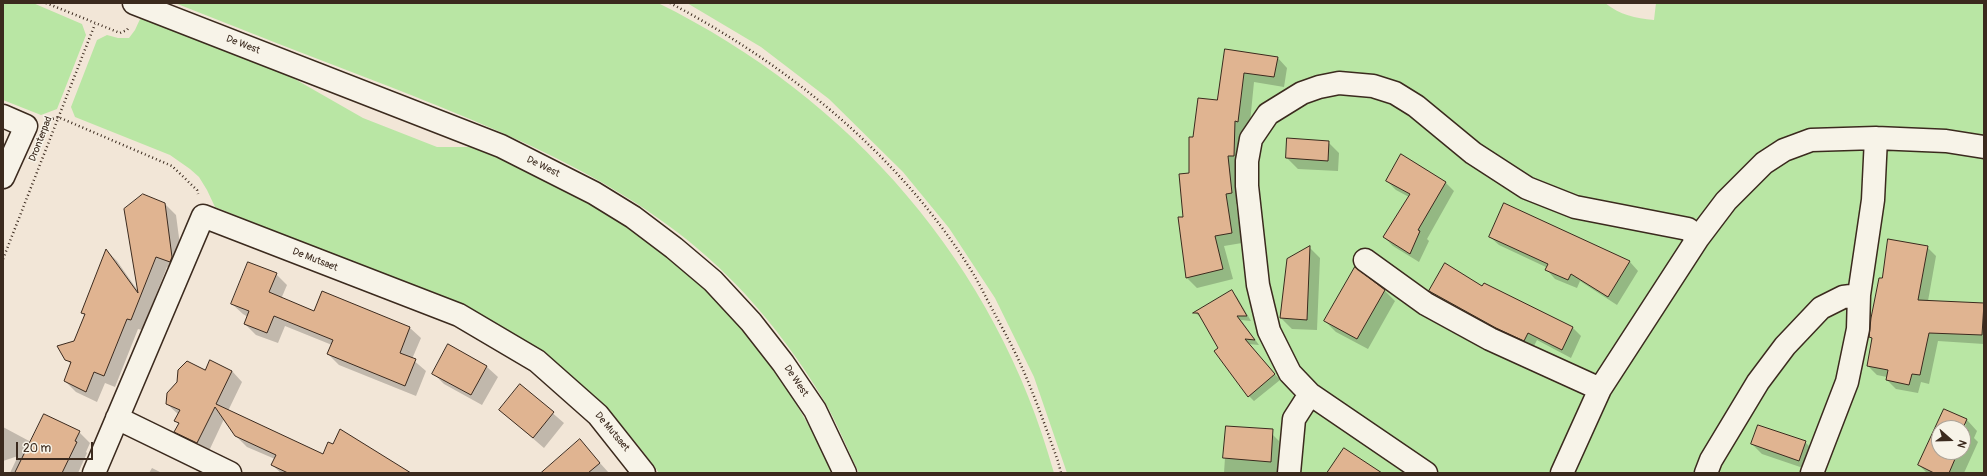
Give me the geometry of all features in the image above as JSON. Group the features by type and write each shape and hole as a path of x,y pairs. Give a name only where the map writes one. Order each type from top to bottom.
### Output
{"street":[{"name":"De West","path":"134,3 501,146 594,193 632,217 674,248 713,281 750,322 783,363 815,410 846,473"},
{"path":"1426,473 1310,394 1290,373 1269,331 1258,285 1247,186 1247,161 1251,139 1258,126 1268,114 1302,93 1339,83 1373,86 1395,93 1416,106 1473,153 1527,188 1575,207 1688,229 1698,238"},
{"path":"3,116 26,126 3,176"},
{"path":"1812,473 1847,382 1858,329 1859,295 1873,200 1876,138"},
{"path":"1562,473 1600,389 1698,238 1726,201 1758,168 1784,150 1811,140 1876,138 1946,141 1984,147"},
{"path":"94,473 203,216"},
{"name":"De Mutsaet","path":"203,216 459,315 485,329 537,361 598,415 644,473"},
{"path":"1366,260 1426,304 1490,338 1600,389"},
{"path":"1706,473 1711,460 1758,382 1785,346 1822,308 1843,297 1859,295"},
{"path":"1289,473 1294,420 1310,394"},
{"path":"117,418 230,473"}],"path":[{"name":"Dronterpad","path":"3,259 95,24 46,3"},
{"path":"670,3 713,25 805,88 865,140 899,176 931,214 970,267 1020,362 1058,461 1061,473"},
{"path":"26,126 58,117 172,166 197,190 203,216"}],"green space":[{"path":"3,3 33,3 82,24 86,35 57,109 41,115 3,100"},
{"path":"175,3 658,3 728,42 793,87 853,139 907,196 955,258 995,325 1029,397 1054,473 859,473 823,399 797,358 777,332 746,295 709,258 668,225 625,196 580,170 485,125"},
{"path":"687,3 1605,3 1628,15 1654,20 1656,3 1984,3 1984,473 1067,473 1034,377 995,298 949,228 903,172 829,99 761,47"},
{"path":"141,17 286,74 363,118 437,147 470,147 501,159 565,189 631,230 669,256 701,285 733,318 760,351 791,395 820,445 831,473 659,473 617,420 595,397 546,356 520,338 461,306 215,207 199,177 170,155 75,117 71,107 97,40 107,35 118,38 129,38 135,30"}],"building":[{"path":"1225,49 1278,57 1274,77 1244,73 1238,122 1235,121 1234,156 1228,156 1232,193 1226,194 1232,233 1215,236 1223,269 1186,278 1178,217 1183,217 1179,174 1189,173 1189,137 1193,137 1198,98 1217,100"},
{"path":"1287,138 1329,141 1328,161 1286,158"},
{"path":"1401,154 1446,182 1418,230 1420,231 1410,254 1383,237 1410,194 1386,181"},
{"path":"143,194 165,203 172,257 170,262 156,257 131,320 127,319 104,376 94,372 86,392 64,381 71,362 65,360 57,346 74,341 85,314 81,313 106,249 138,293 124,209"},
{"path":"1504,203 1630,261 1608,297 1571,274 1568,280 1545,270 1548,264 1489,237"},
{"path":"1888,239 1928,246 1918,300 1984,303 1982,335 1929,333 1920,375 1912,374 1909,385 1886,380 1888,370 1867,366 1872,338 1869,337 1871,318 1879,278 1882,278"},
{"path":"1310,246 1307,320 1280,318 1287,259"},
{"path":"248,262 277,273 269,292 314,311 322,291 410,327 400,353 416,359 405,386 327,354 333,340 274,316 267,333 244,324 249,311 231,304"},
{"path":"1445,263 1482,286 1484,283 1573,327 1562,350 1528,333 1524,341 1496,328 1429,291"},
{"path":"1355,267 1385,290 1357,339 1324,321"},
{"path":"1232,290 1247,316 1237,316 1255,340 1245,339 1275,374 1248,397 1214,351 1218,348 1198,313 1193,313"},
{"path":"448,344 487,366 471,395 432,374"},
{"path":"210,360 232,371 216,404 323,454 328,442 333,444 340,429 411,473 288,473 271,465 276,455 235,436 215,407 197,443 174,432 179,423 174,421 180,410 166,404 167,393 177,382 178,370 187,361 205,370"},
{"path":"520,384 554,412 533,438 499,410"},
{"path":"1944,409 1967,419 1967,420 1939,420"},
{"path":"44,414 80,431 75,441 77,442 62,473 15,473"},
{"path":"1758,425 1806,441 1799,461 1751,444"},
{"path":"1226,426 1273,429 1271,462 1223,458"},
{"path":"1931,437 1931,460 1955,460 1949,473 1934,473 1918,465"},
{"path":"580,439 600,463 588,473 541,473"},
{"path":"1344,448 1382,473 1327,473"}]}
